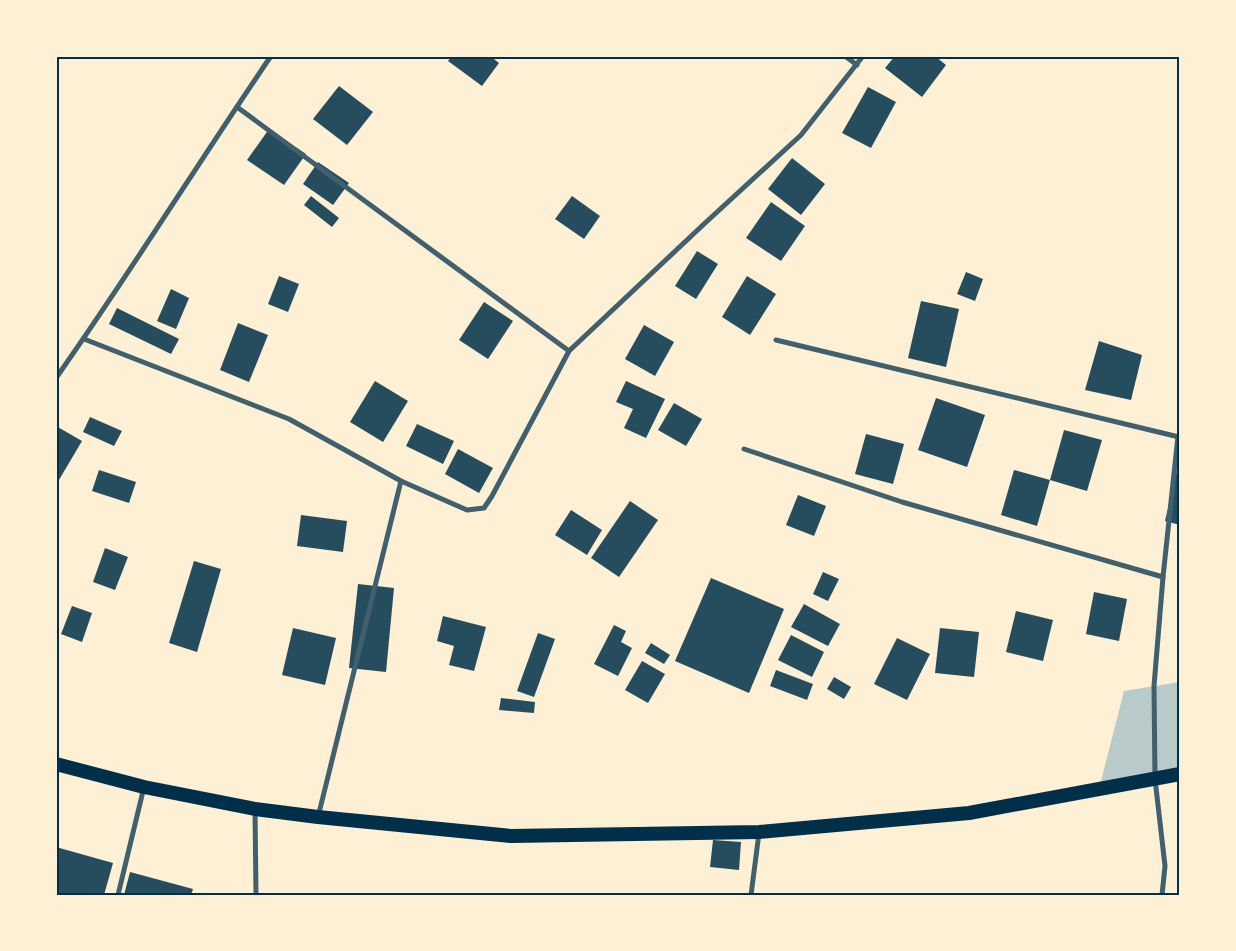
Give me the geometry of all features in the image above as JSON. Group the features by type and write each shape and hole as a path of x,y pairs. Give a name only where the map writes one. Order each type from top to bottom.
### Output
{"highway":[{"path":"56,764 144,787 255,809 511,836 759,832 969,814 1180,774"}],"street":[{"path":"56,378 84,339 271,56"},
{"path":"845,56 856,65"},
{"path":"84,339 289,419 401,481 467,510 484,508 569,351 801,135 863,56"},
{"path":"237,107 569,351"},
{"path":"776,340 1179,437 1163,577 1154,686 1155,778 1165,866 1162,895"},
{"path":"744,449 902,502 1163,577"},
{"path":"318,817 401,481"},
{"path":"118,895 144,787"},
{"path":"255,809 256,895"},
{"path":"751,895 759,832"}],"shaded area":[{"path":"1180,682 1180,774 1099,789 1124,691"}],"building":[{"path":"452,56 490,56 499,63 482,86 448,61"},
{"path":"895,56 935,56 946,65 922,97 885,68"},
{"path":"339,86 373,112 347,145 313,119"},
{"path":"868,87 896,102 871,148 842,133"},
{"path":"269,129 306,154 284,185 247,160"},
{"path":"792,158 825,184 801,215 768,189"},
{"path":"318,162 349,183 333,205 303,184"},
{"path":"311,196 339,218 332,227 304,205"},
{"path":"572,196 600,216 584,239 555,219"},
{"path":"771,202 805,226 781,261 746,238"},
{"path":"697,251 718,264 696,299 675,286"},
{"path":"966,272 983,279 975,301 957,294"},
{"path":"279,276 299,284 288,312 268,304"},
{"path":"747,276 776,294 750,335 722,317"},
{"path":"171,289 189,298 176,329 157,321"},
{"path":"921,301 959,309 946,367 908,358"},
{"path":"484,302 513,321 488,359 459,340"},
{"path":"117,308 179,339 171,354 109,324"},
{"path":"238,323 268,335 249,382 220,370"},
{"path":"644,325 674,342 655,376 625,359"},
{"path":"1099,341 1142,355 1131,400 1085,390"},
{"path":"375,381 408,401 383,442 350,422"},
{"path":"626,381 665,399 646,438 624,428 633,409 616,402"},
{"path":"936,398 985,415 967,467 918,450"},
{"path":"674,403 702,419 686,446 658,430"},
{"path":"90,417 122,431 114,446 83,432"},
{"path":"417,424 454,441 443,464 406,446"},
{"path":"56,426 82,441 56,485"},
{"path":"1064,430 1102,440 1087,491 1050,480"},
{"path":"866,434 904,444 893,484 855,474"},
{"path":"458,449 493,468 479,493 445,474"},
{"path":"1178,466 1180,467 1180,525 1165,521"},
{"path":"99,470 136,482 129,503 92,491"},
{"path":"1014,470 1050,480 1037,526 1001,515"},
{"path":"798,495 826,506 814,536 786,525"},
{"path":"630,501 658,520 619,577 591,558"},
{"path":"571,510 602,530 587,555 555,535"},
{"path":"301,515 347,521 343,552 297,546"},
{"path":"105,548 128,557 115,590 93,582"},
{"path":"194,561 221,569 197,652 169,643"},
{"path":"823,572 839,579 828,601 813,594"},
{"path":"711,578 784,609 749,693 675,661"},
{"path":"358,584 394,588 386,672 349,668"},
{"path":"1094,592 1127,599 1119,641 1086,634"},
{"path":"804,604 840,624 828,646 791,627"},
{"path":"72,606 92,613 82,642 61,634"},
{"path":"1016,611 1053,620 1043,661 1006,652"},
{"path":"443,616 486,627 474,671 449,665 454,646 437,641"},
{"path":"614,625 626,631 621,642 632,648 618,676 594,664"},
{"path":"293,628 336,638 325,685 282,675"},
{"path":"940,628 979,632 974,677 935,673"},
{"path":"538,633 555,639 534,697 517,691"},
{"path":"791,635 824,652 812,677 778,660"},
{"path":"897,638 930,654 907,700 874,684"},
{"path":"651,643 670,655 664,664 645,653"},
{"path":"642,661 665,674 648,703 625,690"},
{"path":"776,670 813,684 807,700 770,686"},
{"path":"834,677 851,687 844,699 827,689"},
{"path":"501,698 535,702 534,713 499,710"},
{"path":"713,840 741,842 739,870 710,867"},
{"path":"56,847 113,863 104,895 56,894"},
{"path":"130,872 193,889 191,895 124,895"}]}
